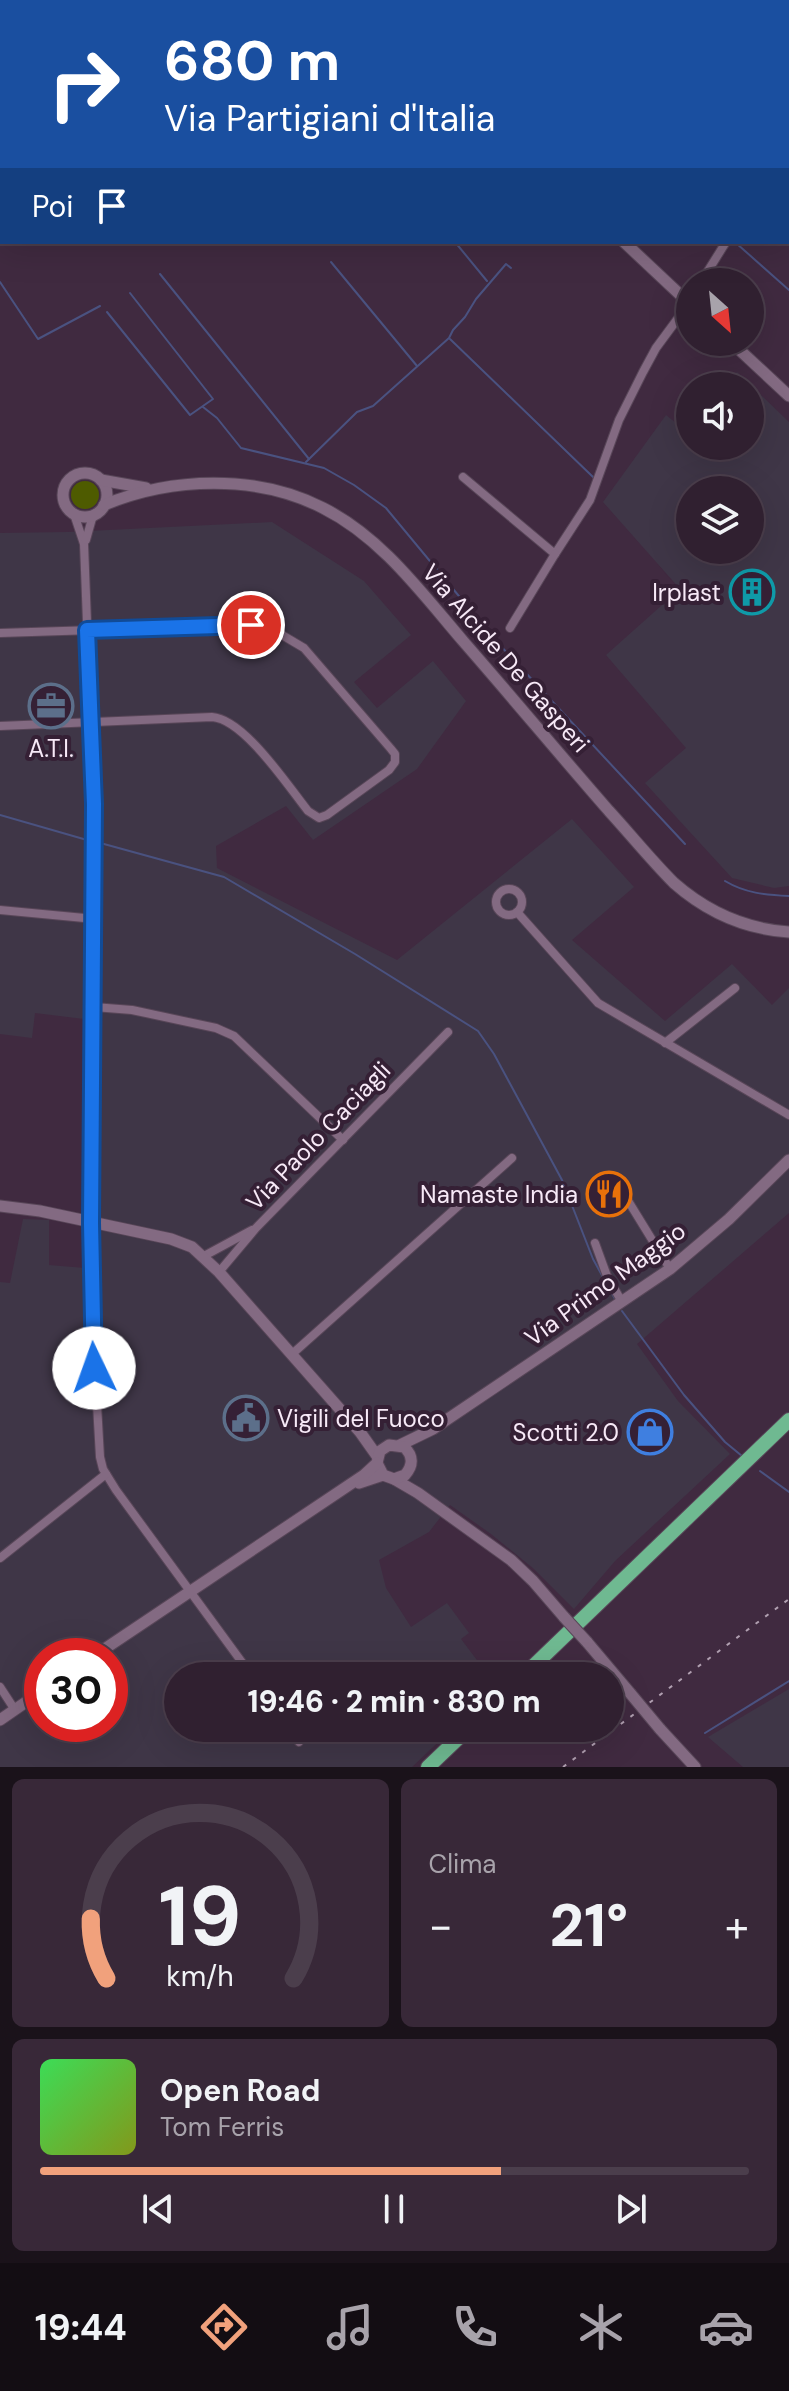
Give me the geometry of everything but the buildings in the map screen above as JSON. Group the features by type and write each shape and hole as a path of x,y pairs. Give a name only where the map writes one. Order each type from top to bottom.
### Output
{"highway":[{"path":"538,1662 789,1420"},
{"path":"550,1662 789,1432"},
{"path":"428,1767 454,1742"},
{"path":"440,1767 466,1742"}],"street":[{"path":"626,244 676,290"},
{"path":"710,268 725,244"},
{"path":"510,628 590,500 619,420 656,348 676,322"},
{"path":"746,356 789,396"},
{"path":"84,544 93,515 104,505 107,494 101,480 88,473 81,473 69,480 63,498 74,514 84,544 92,722 95,919 91,1223 95,1394 100,1457 106,1474 242,1662"},
{"path":"463,477 555,554"},
{"name":"Via Alcide De Gasperi","path":"101,480 155,489 221,484 269,489 307,501 354,526 409,579 674,883 726,918 764,929 789,932"},
{"name":"Via Alcide De Gasperi","path":"104,505 155,489"},
{"path":"74,514 83,517 93,515"},
{"path":"0,633 251,625 277,632 297,642 396,758 393,767 319,818 311,814 244,734 223,718 0,726"},
{"path":"0,910 95,919"},
{"path":"517,912 593,999 789,1115"},
{"path":"665,1043 735,988"},
{"path":"94,1007 132,1010 216,1028 234,1036 343,1140"},
{"name":"Via Paolo Caciagli","path":"219,1272 256,1228 448,1032"},
{"path":"291,1355 512,1158"},
{"name":"Via Primo Maggio","path":"121,1638 364,1475 384,1447 433,1429 670,1269 729,1219 789,1160"},
{"path":"619,1186 670,1269"},
{"path":"0,1206 40,1211 181,1242 204,1256 360,1432 388,1477 418,1493 511,1560 539,1587 695,1767"},
{"path":"204,1256 256,1228"},
{"path":"595,1243 603,1268 622,1302"},
{"name":"Via Primo Maggio","path":"347,1487 405,1475 411,1460 433,1429"},
{"path":"360,1432 395,1445 411,1460 418,1493"},
{"path":"0,1558 106,1474"},
{"path":"0,1687 15,1710"},
{"path":"0,1720 24,1704"}],"shaded area":[{"path":"764,398 789,422 789,886 774,888 732,878 645,783 686,748 606,655 680,589 603,502 666,415 676,423 676,460 764,460"},
{"path":"272,522 364,581 411,635 354,682 377,708 433,661 466,701 417,769 313,840 286,806 216,846 217,868 397,960 572,819 634,887 572,940 665,1021 732,964 772,1005 789,988 789,1213 637,1344 678,1401 730,1454 615,1561 574,1609 534,1569 450,1505 429,1532 379,1560 386,1588 411,1627 447,1603 469,1633 461,1639 478,1662 164,1662 164,1742 438,1742 412,1767 0,1767 0,1282 10,1283 23,1219 49,1220 49,1265 85,1268 84,1019 35,1013 32,1038 0,1034 0,533"},
{"path":"789,1689 789,1767 743,1767 708,1737"}],"green space":[{"path":"85,481 95,485 99,495 95,505 85,509 75,505 71,495 75,485"}],"waterway":[{"path":"457,244 487,281"},
{"path":"737,244 789,290"},
{"path":"331,262 417,366"},
{"path":"306,462 357,412 373,406 449,338 476,299 506,264 511,268"},
{"path":"160,274 309,459"},
{"path":"0,282 38,339 100,306"},
{"path":"107,312 190,415 213,399 130,293"},
{"path":"450,339 593,477"},
{"path":"203,407 217,418 241,448 324,468 386,508 497,642 685,844"},
{"path":"0,815 87,840"},
{"path":"104,844 224,877 478,1031 494,1054 562,1180 593,1259 615,1299"},
{"path":"725,881 756,893 789,896"},
{"path":"622,1311 684,1395 725,1442 742,1456"},
{"path":"760,1471 789,1492"},
{"path":"705,1733 789,1681"}],"railway":[{"path":"563,1767 789,1599"}],"place":[{"name":"Irplast","path":"752,592"},
{"name":"A.T.I.","path":"51,706"},
{"name":"Namaste India","path":"609,1194"},
{"name":"Vigili del Fuoco","path":"246,1418"},
{"name":"Scotti 2.0","path":"650,1432"}],"route":[{"path":"94,1368 91,1223 94,804 87,630 251,625"}]}
